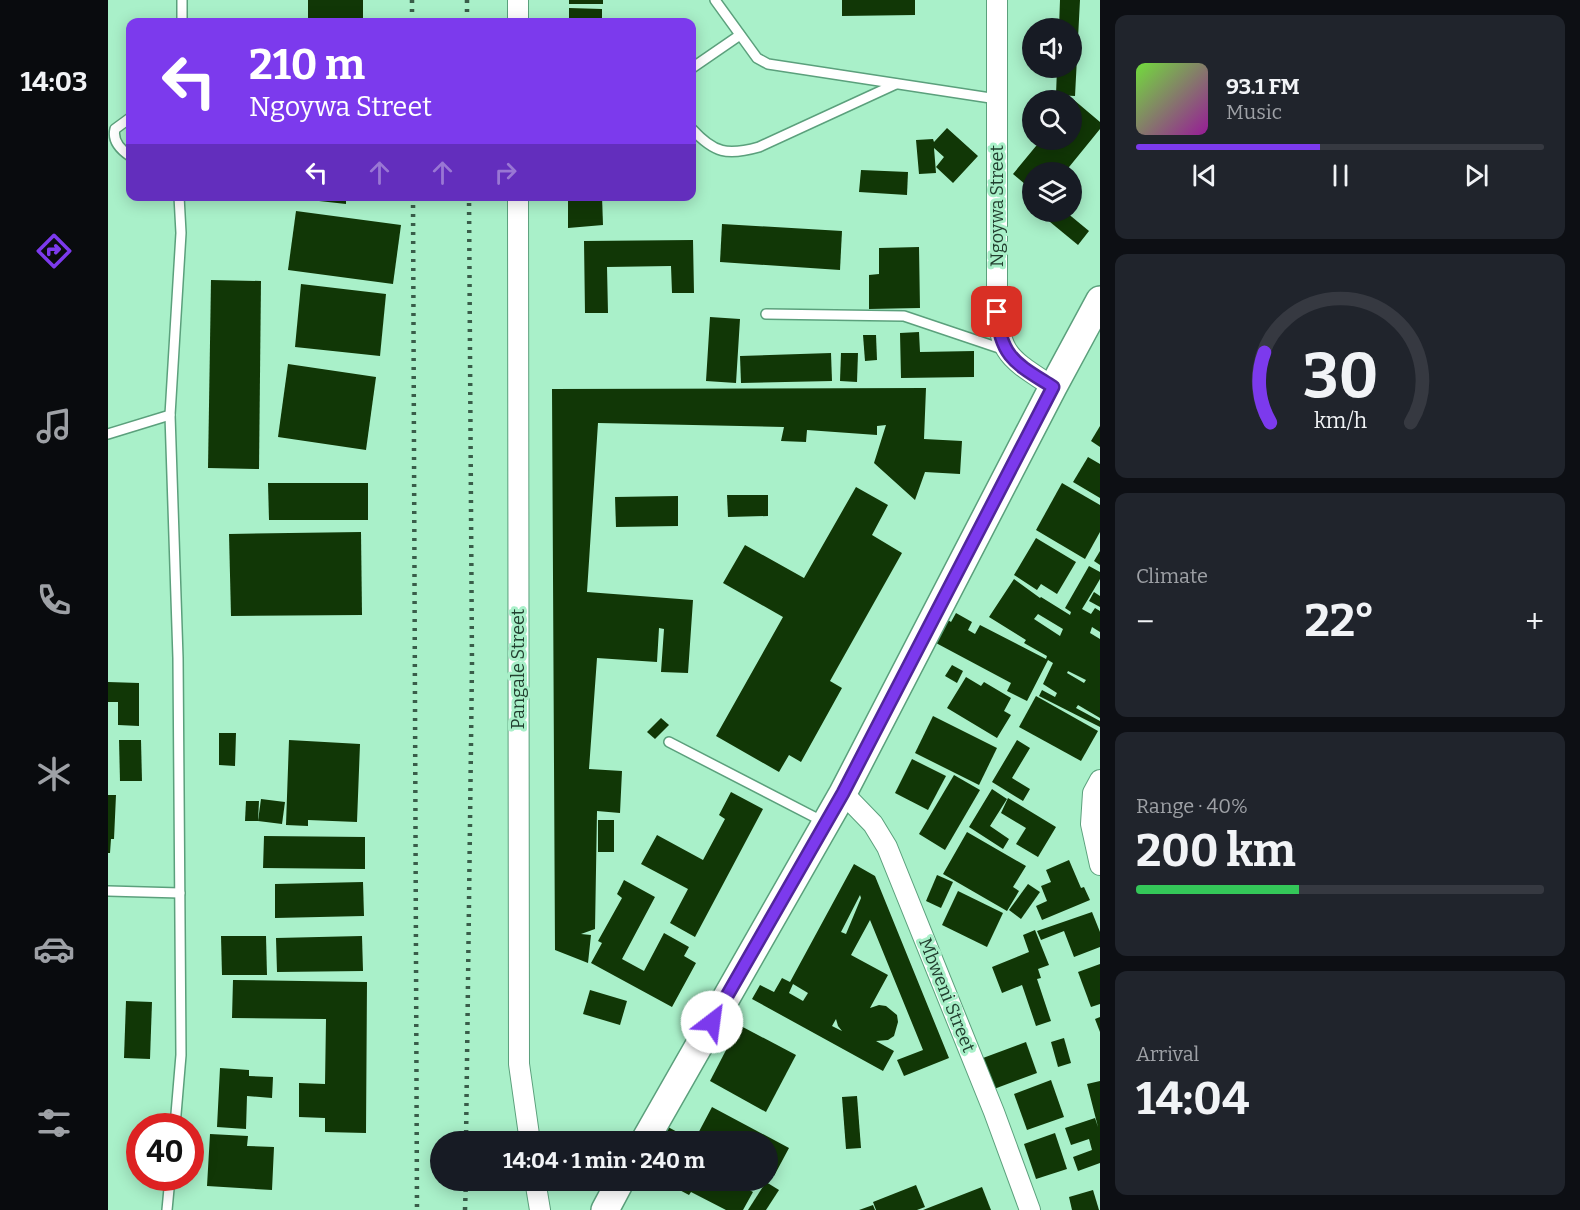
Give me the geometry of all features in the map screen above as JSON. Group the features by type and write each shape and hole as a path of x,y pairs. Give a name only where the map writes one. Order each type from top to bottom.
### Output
{"street":[{"path":"518,0 518,18"},
{"name":"Ngoywa Street","path":"998,0 997,294 998,330 1005,350"},
{"name":"Pangale Street","path":"518,201 519,1064 528,1131"},
{"path":"650,1131 843,793 1100,300"},
{"path":"1005,350 1022,367 1053,387"},
{"path":"1100,780 1093,793 1100,865"},
{"name":"Mbweni Street","path":"843,793 873,824 887,847 994,1112 1030,1210"},
{"path":"537,1191 540,1210"},
{"path":"605,1210 615,1191"}],"lane":[{"path":"182,0 182,18"},
{"path":"715,0 757,58 768,64 997,99"},
{"path":"696,65 740,35"},
{"path":"696,133 707,145 727,151 743,151 759,147 896,84"},
{"path":"126,121 115,129 111,137 126,152"},
{"path":"176,1113 182,1054 178,658 170,415 181,233 179,201"},
{"path":"766,314 904,316 1005,350"},
{"path":"108,434 170,415"},
{"path":"669,742 826,823"},
{"path":"108,891 180,893"},
{"path":"166,1210 168,1191"}],"building":[{"path":"308,0 363,0 363,18 308,18"},
{"path":"569,0 603,0 603,4 569,4"},
{"path":"842,0 915,0 915,15 842,16"},
{"path":"1060,0 1080,0 1079,18 1059,18"},
{"path":"569,8 602,9 602,18 569,18"},
{"path":"1057,78 1076,78 1075,90 1056,90"},
{"path":"1082,107 1100,122 1100,129 1073,162 1023,162 1033,150 1082,150"},
{"path":"947,128 978,156 953,183 936,167 944,157 934,148 936,173 919,174 916,140 933,139 934,142"},
{"path":"1022,163 1022,182 1013,174"},
{"path":"861,170 908,172 907,195 859,192"},
{"path":"319,201 346,201 346,204"},
{"path":"568,201 602,201 603,225 568,228"},
{"path":"296,211 401,225 393,284 288,270"},
{"path":"1050,222 1078,222 1089,231 1078,245"},
{"path":"722,224 842,231 840,270 720,262"},
{"path":"693,240 694,293 672,293 671,266 607,267 608,313 585,313 584,241"},
{"path":"919,247 920,308 869,309 869,275 879,274 879,248"},
{"path":"211,280 261,281 259,469 208,468"},
{"path":"301,284 386,294 380,356 295,347"},
{"path":"710,317 740,319 736,383 706,381"},
{"path":"919,332 920,352 974,351 974,377 901,378 900,333"},
{"path":"863,335 876,335 877,360 865,361"},
{"path":"831,353 832,381 741,383 740,356"},
{"path":"841,353 858,353 857,382 840,381"},
{"path":"288,364 376,377 366,450 278,437"},
{"path":"926,388 924,439 962,441 960,474 925,472 915,500 874,463 886,425 877,426 877,435 807,430 806,442 781,441 784,427 598,423 587,592 693,600 688,673 661,672 664,629 659,628 657,662 597,658 589,769 622,771 620,813 597,811 595,929 581,934 591,935 588,963 555,950 552,389"},
{"path":"1100,426 1100,447 1091,441"},
{"path":"1088,457 1100,464 1100,498 1073,482"},
{"path":"268,483 368,483 368,520 269,520"},
{"path":"1062,483 1100,505 1100,532 1085,559 1036,530"},
{"path":"856,487 888,505 872,535 902,553 830,681 842,688 801,762 789,755 779,772 716,736 783,617 723,583 745,545 804,578"},
{"path":"727,495 768,495 768,516 728,517"},
{"path":"678,496 678,526 616,527 615,497"},
{"path":"361,532 362,615 231,616 229,534"},
{"path":"1036,538 1076,562 1057,594 1041,584 1037,590 1014,575"},
{"path":"1100,551 1100,565 1094,561"},
{"path":"1089,566 1100,572 1100,579 1082,609 1091,614 1095,608 1100,611 1100,632 1092,627 1090,633 1100,639 1100,718 1078,705 1076,708 1100,721 1100,727 1039,696 1042,690 1055,697 1057,693 1043,684 1053,663 1048,660 1027,701 1007,691 1011,683 936,643 948,620 951,622 956,613 972,622 968,630 975,634 980,625 1046,659 1047,656 1024,643 1026,640 989,617 1014,579 1040,598 1070,615 1071,612 1065,608","holes":["1038,614 1063,629 1060,636 1034,619","1068,671 1086,680 1084,683 1067,673"]},
{"path":"1094,592 1100,596 1100,607 1089,601"},
{"path":"952,665 963,671 957,683 945,676"},
{"path":"966,677 981,686 984,682 1011,698 1004,711 1011,715 997,738 947,708"},
{"path":"108,682 139,683 139,726 118,725 118,702 108,702"},
{"path":"1036,696 1098,731 1081,761 1019,727"},
{"path":"933,716 997,748 979,785 915,753"},
{"path":"661,718 669,725 655,739 647,732"},
{"path":"219,733 236,733 235,766 219,765"},
{"path":"119,740 141,740 142,781 120,781"},
{"path":"289,740 360,744 357,822 308,820 308,826 286,825"},
{"path":"1017,740 1030,748 1012,778 1030,789 1023,801 992,782"},
{"path":"912,759 946,776 928,810 895,793"},
{"path":"954,775 980,790 945,850 919,834"},
{"path":"992,789 1007,799 990,826 1009,839 1003,849 969,827"},
{"path":"731,792 763,809 695,937 670,923 688,889 641,864 657,835 703,860 725,819 719,815"},
{"path":"108,795 116,795 114,839 111,839 110,853 108,853"},
{"path":"1008,798 1056,827 1038,857 1016,844 1026,828 1001,813"},
{"path":"261,799 285,802 282,824 258,821"},
{"path":"246,801 259,801 258,821 245,821"},
{"path":"598,820 614,820 614,852 598,852"},
{"path":"967,832 1026,866 1013,887 1019,891 1007,911 943,874"},
{"path":"264,836 365,837 365,869 263,868"},
{"path":"1069,860 1081,888 1084,887 1090,900 1042,920 1036,906 1047,901 1041,886 1051,882 1046,870"},
{"path":"854,864 875,876 949,1058 904,1076 897,1060 923,1050 870,920 851,955 888,975 870,1008 879,1005 886,1006 897,1015 898,1022 894,1036 888,1040 876,1041 894,1051 883,1071 752,999 760,985 774,992 782,978 790,982","holes":["860,895 861,898 846,934 841,932","793,984 808,993 803,1001 789,993","836,1019 842,1031 832,1026"]},
{"path":"937,875 953,882 941,908 926,901"},
{"path":"624,880 655,897 622,959 644,971 664,933 689,947 684,956 696,963 672,1007 591,963 602,943 598,941 622,898 617,894"},
{"path":"363,882 364,916 275,918 275,884"},
{"path":"1028,884 1040,892 1021,919 1009,910"},
{"path":"958,891 1003,913 987,947 942,925"},
{"path":"1092,912 1100,932 1100,947 1074,957 1064,931 1041,940 1037,931"},
{"path":"1035,930 1049,965 1038,969 1041,978 1037,979 1051,1021 1036,1026 1022,985 1002,993 992,967 1029,952 1023,935"},
{"path":"221,936 266,936 267,975 222,975"},
{"path":"362,936 363,971 277,972 276,938"},
{"path":"1100,964 1100,1004 1091,1007 1078,972"},
{"path":"233,980 367,982 366,1133 325,1132 325,1118 299,1117 299,1083 325,1084 326,1019 232,1018"},
{"path":"590,990 627,1001 620,1025 583,1014"},
{"path":"126,1001 152,1002 150,1059 124,1058"},
{"path":"1100,1017 1100,1032 1095,1019"},
{"path":"739,1025 796,1055 766,1112 710,1081"},
{"path":"1064,1038 1071,1063 1058,1067 1051,1042"},
{"path":"1026,1042 1037,1073 994,1089 983,1058"},
{"path":"220,1068 249,1070 249,1076 273,1077 272,1098 247,1096 246,1129 217,1127"},
{"path":"1051,1080 1064,1117 1027,1130 1014,1094"},
{"path":"1100,1081 1100,1163 1078,1171 1073,1157 1092,1150 1089,1139 1071,1145 1065,1128 1095,1118 1098,1127 1087,1084"},
{"path":"857,1096 861,1148 846,1149 842,1097"},
{"path":"712,1107 757,1131 699,1131"},
{"path":"1055,1133 1067,1169 1036,1179 1024,1144"},
{"path":"210,1134 248,1136 247,1146 274,1147 272,1190 207,1186"},
{"path":"778,1142 789,1148 778,1169"},
{"path":"916,1185 925,1207 917,1210 876,1210 873,1202"},
{"path":"982,1187 991,1210 923,1210"},
{"path":"779,1190 766,1210 748,1210 760,1191"},
{"path":"1093,1190 1099,1210 1072,1210 1069,1197"},
{"path":"681,1191 753,1192 743,1210 726,1210 691,1192 689,1195"},
{"path":"873,1205 875,1210 859,1210"}],"railway":[{"path":"412,0 412,18"},
{"path":"467,0 467,18"},
{"path":"413,201 417,1210"},
{"path":"466,1131 472,664 469,201"},
{"path":"465,1210 466,1191"}],"route":[{"path":"712,1022 843,793 1053,387 1022,367 1005,350 998,330 997,312"}]}
